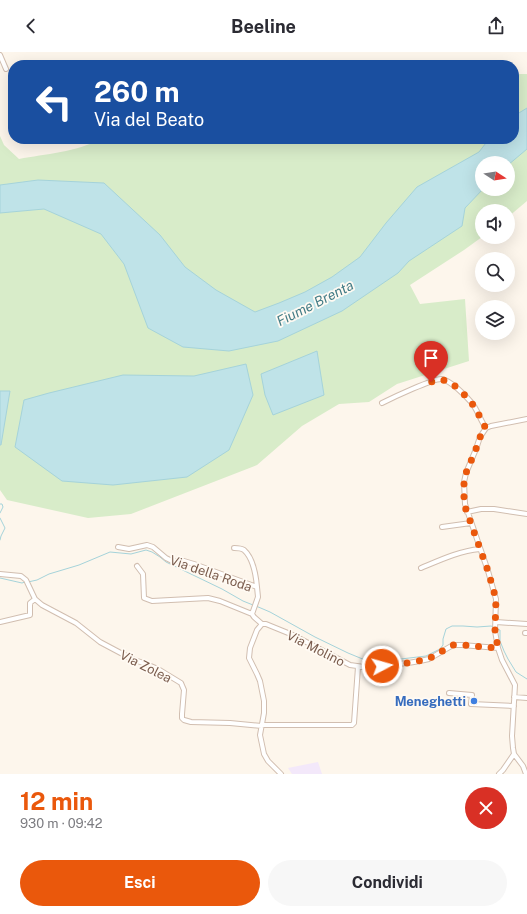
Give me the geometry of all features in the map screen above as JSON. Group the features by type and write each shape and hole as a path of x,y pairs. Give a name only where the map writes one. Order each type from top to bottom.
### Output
{"street":[{"path":"0,55 6,69"},
{"path":"382,403 431,382 442,379 452,385 471,402 486,428"},
{"path":"526,774 523,766 514,754 512,736 514,685 498,648 495,631 496,599 492,583 464,504 464,482 480,437 486,428 527,419"},
{"path":"467,512 480,509 494,509 527,514"},
{"path":"442,527 471,523"},
{"name":"Via della Roda","path":"118,547 129,549 147,545 154,547 166,558 172,561 184,561 194,564 257,587 258,597 252,614"},
{"path":"234,548 240,548 245,551 253,568 257,587"},
{"path":"421,568 469,550 480,549"},
{"path":"137,566 143,574 144,598 147,600 208,598 220,601 252,614 262,624 257,630 250,648 249,658 257,674 264,701 264,713 260,735 264,754 268,761 280,774"},
{"name":"Via Zolea","path":"0,574 21,576 27,582 35,598 42,605 76,623 100,642 132,659 158,669 180,683 184,690 182,714 182,718 184,720 191,722 262,725"},
{"path":"0,622 30,615 31,603 35,598"},
{"name":"Via Molino","path":"262,624 266,624 293,635 350,665 358,667 408,663 428,659 453,645 498,648"},
{"path":"496,624 527,624"},
{"path":"262,725 352,725 354,723 358,667"},
{"path":"449,693 472,694 471,704 514,706"},
{"path":"514,697 527,698"},
{"path":"499,774 514,754"}],"shaded area":[{"path":"318,762 322,774 292,774 288,768"}],"green space":[{"path":"519,74 527,74 527,201 515,211 515,204 475,204 475,242 410,285 420,304 465,299 469,361 397,384 369,402 339,404 302,426 257,465 131,514 88,518 7,500 0,490 0,136 4,145 19,159 71,150 88,144 519,144"}],"water":[{"name":"Fiume Brenta","path":"527,108 527,149 515,159 515,156 475,156 475,196 476,196 465,208 462,226 409,261 398,273 342,311 278,341 229,351 183,347 148,328 124,264 101,234 44,209 0,213 0,185 38,180 104,183 160,235 185,267 216,290 255,312 305,292 332,277 360,257 386,223 417,187 479,152 485,144 519,144 519,113"},
{"path":"317,351 324,395 273,415 265,395 261,374"},
{"path":"246,364 253,395 229,450 187,477 113,485 62,481 15,447 24,400 123,375 194,376"},
{"path":"0,391 10,391 1,445 0,445"}],"waterway":[{"path":"0,504 2,504 3,507 0,513"},
{"path":"0,518 5,528 0,540"},
{"path":"28,582 79,565 110,552 131,554 146,550 152,552 166,562 253,605"},
{"path":"0,578 22,583 25,582"},
{"path":"256,606 348,653 365,660 376,662 426,656 440,649 443,645 446,629 452,626 494,627"},
{"path":"497,629 500,630 500,641 508,659 516,672 527,679"}],"place":[{"name":"Meneghetti","path":"474,701"}],"route":[{"path":"382,666 428,659 453,645 498,648 495,631 496,599 494,590 464,504 464,482 466,473 480,437 486,428 471,402 459,390 442,379 431,382"}]}
